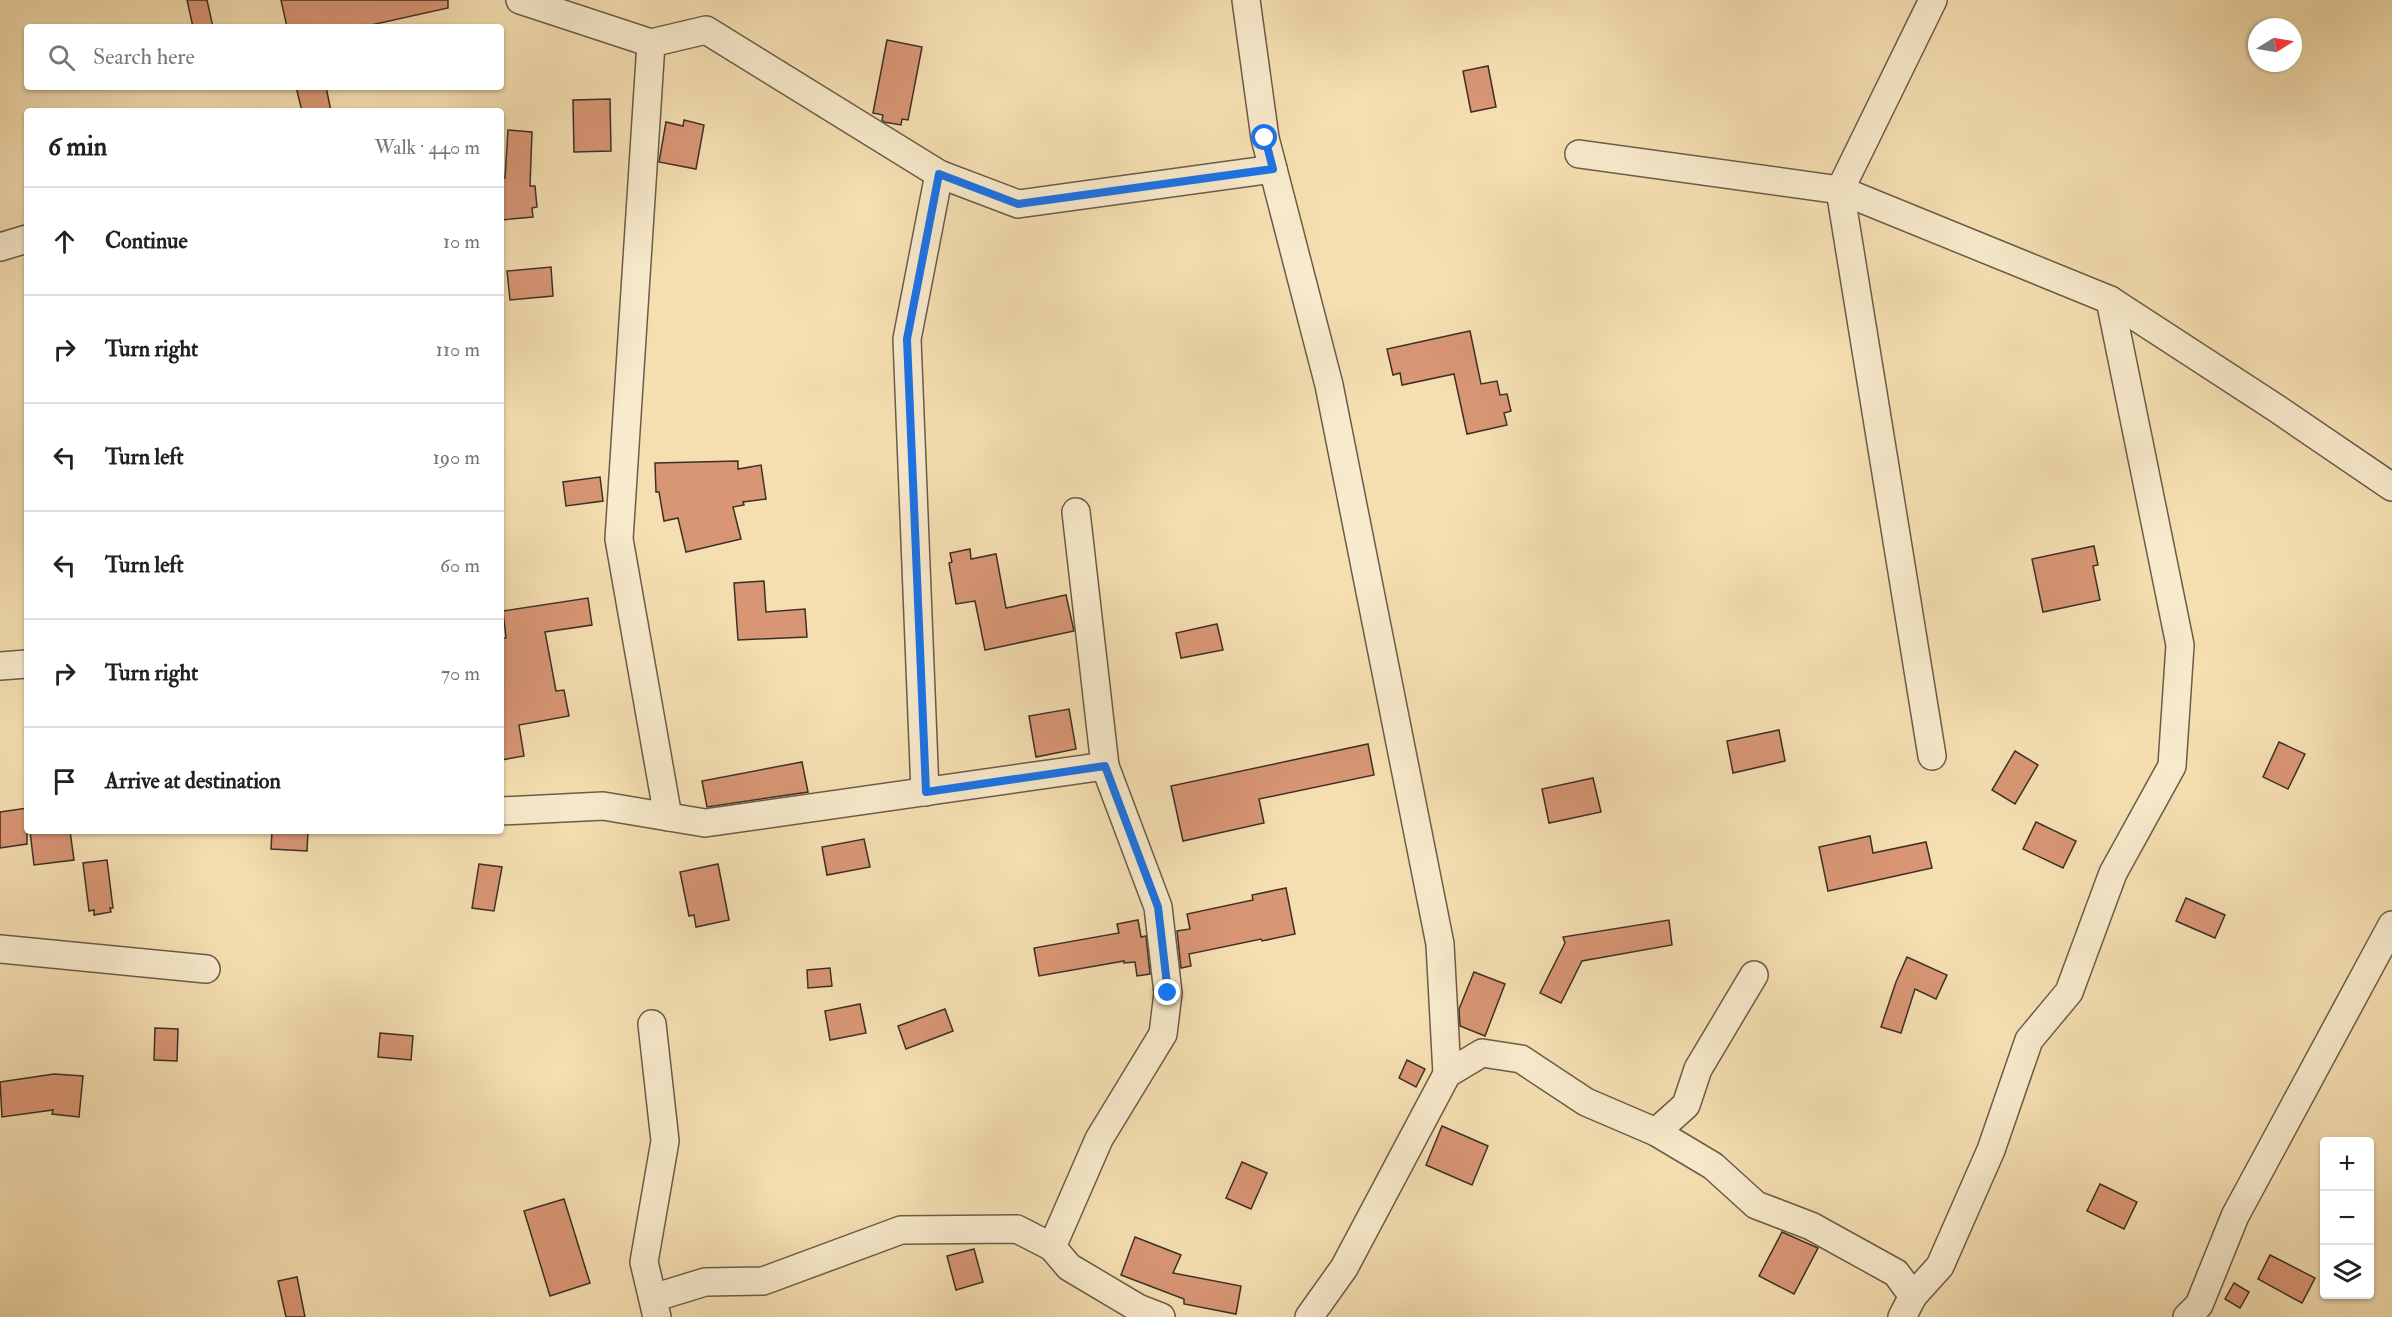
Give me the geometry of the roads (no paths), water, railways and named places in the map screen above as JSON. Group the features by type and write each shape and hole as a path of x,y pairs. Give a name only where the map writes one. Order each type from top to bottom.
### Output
{"street":[{"path":"520,0 651,43 706,30 939,174 1018,204 1273,169"},
{"path":"1246,0 1265,138 1329,385 1440,944 1447,1074 1344,1268 1309,1317"},
{"path":"1932,756 1840,190 1933,0"},
{"path":"651,43 619,539 668,817"},
{"path":"1579,154 1840,190 2110,300 2392,487"},
{"path":"926,792 907,339 939,174"},
{"path":"0,247 24,240"},
{"path":"1908,1306 1940,1266 1991,1150 2029,1040 2069,992 2113,873 2172,766 2180,645 2110,300"},
{"path":"1052,1247 1099,1139 1163,1034 1168,993 1158,907 1105,766 1076,512"},
{"path":"0,666 24,664"},
{"path":"504,811 603,806 705,823 1105,766"},
{"path":"2187,1317 2199,1305 2235,1216 2392,925"},
{"path":"0,949 206,969"},
{"path":"1656,1132 1686,1105 1698,1069 1754,975"},
{"path":"652,1024 664,1141 644,1262 655,1308 705,1282 763,1281 901,1230 1017,1229 1052,1247 1069,1267 1138,1308 1161,1317"},
{"path":"1447,1074 1482,1053 1521,1059 1586,1102 1656,1132 1713,1166 1756,1205 1811,1226 1896,1273 1908,1306"}]}
